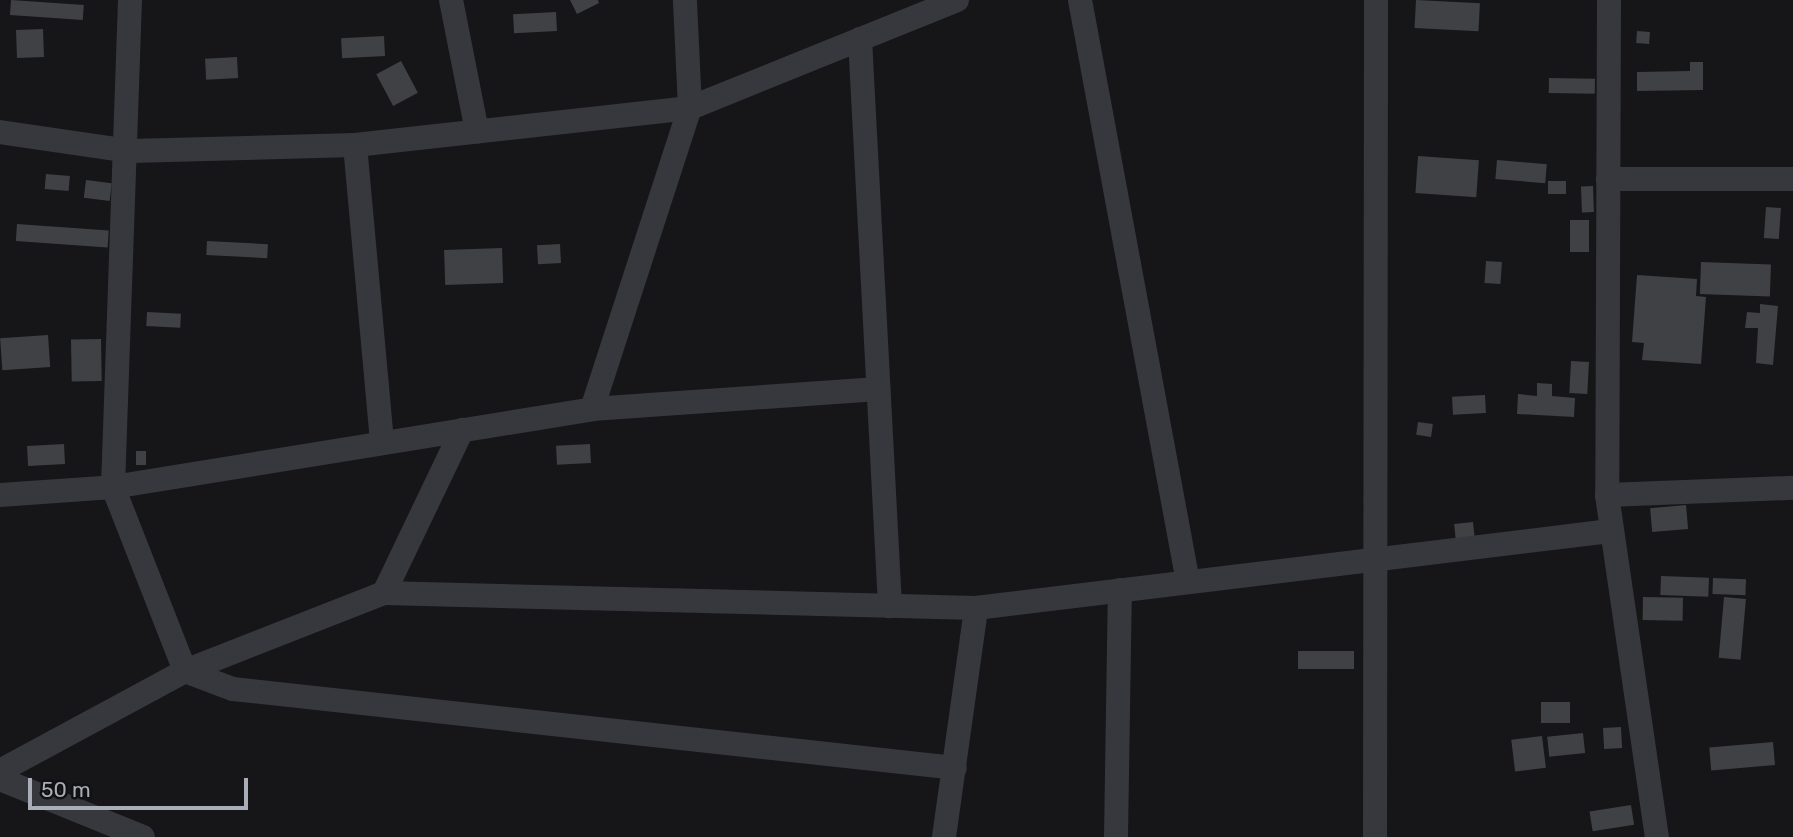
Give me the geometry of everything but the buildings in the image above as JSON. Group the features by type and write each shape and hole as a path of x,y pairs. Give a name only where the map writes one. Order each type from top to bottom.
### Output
{"street":[{"path":"130,0 129,151 113,487 185,671 233,689 955,768"},
{"path":"451,0 477,131"},
{"path":"592,409 690,108 685,0"},
{"path":"0,132 129,151 355,145 690,108 954,0"},
{"path":"1080,0 1188,582"},
{"path":"1376,0 1376,837"},
{"path":"1609,0 1607,495 1610,531 1657,837"},
{"path":"860,39 890,606"},
{"path":"355,145 382,443"},
{"path":"1608,179 1793,179"},
{"path":"0,495 113,487 592,409 878,389"},
{"path":"384,593 462,430"},
{"path":"1607,495 1793,488"},
{"path":"0,772 185,671 384,593 976,608 1610,531"},
{"path":"1116,837 1121,590"},
{"path":"944,837 976,608"},
{"path":"0,779 140,836"}]}
